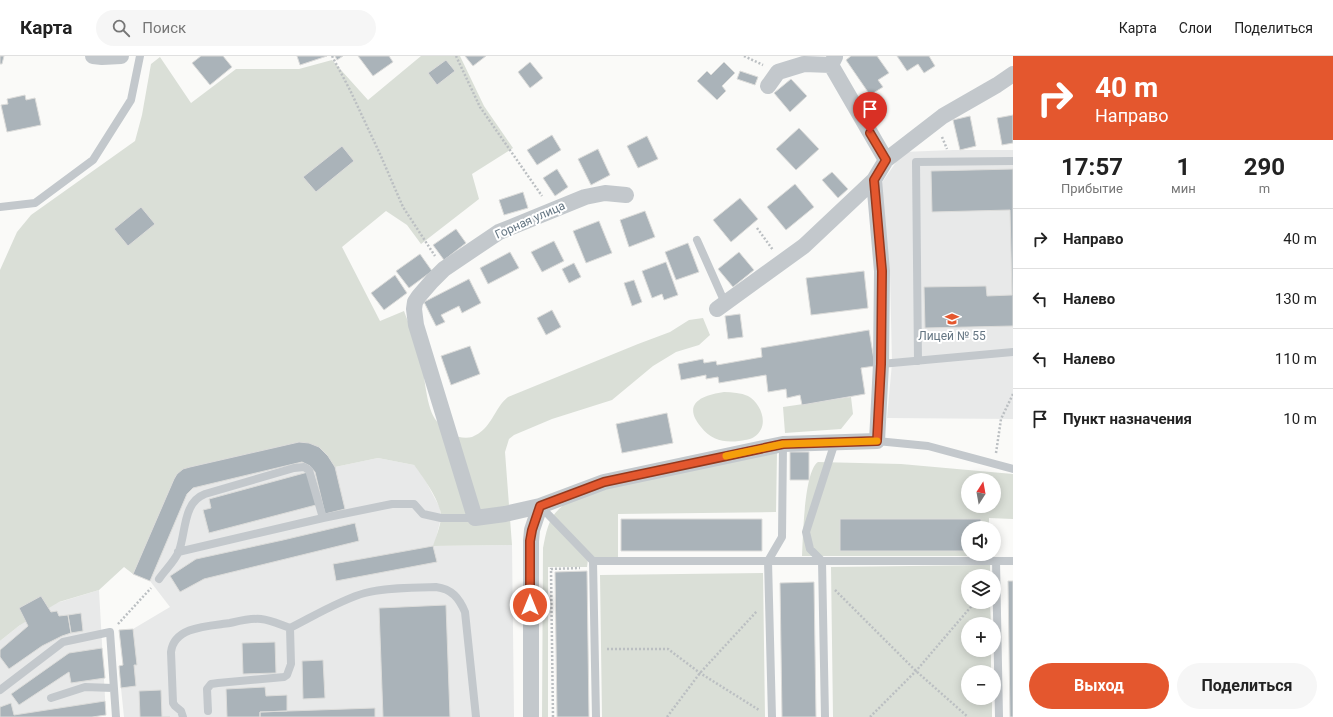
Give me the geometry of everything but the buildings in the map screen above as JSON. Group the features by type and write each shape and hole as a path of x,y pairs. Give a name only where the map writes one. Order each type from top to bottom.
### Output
{"street":[{"path":"93,56 121,56"},
{"path":"768,86 778,72 804,64 833,61 886,160"},
{"path":"721,306 804,246 874,180 886,160 943,116 1013,74"},
{"path":"475,518 505,514 540,506 604,482 783,444 877,441 881,364 882,271 874,180"},
{"name":"Горная улица","path":"475,518 416,324 414,309 419,296 444,269 499,232 552,210 597,194 614,193 626,195"},
{"path":"531,717 530,541 540,506"}],"lane":[{"path":"0,207 35,203 93,160 131,100 140,56"},
{"path":"918,360 916,162 1013,161"},
{"path":"697,240 721,306"},
{"path":"881,364 1013,352"},
{"path":"877,441 928,446 1013,469"},
{"path":"825,717 822,561 810,549 806,532 835,442"},
{"path":"772,717 768,561 782,538 783,444"},
{"path":"159,579 178,552 190,507 196,498 205,494 294,468 304,467 309,470 323,518"},
{"path":"178,552 323,518 392,504 414,504 423,514 441,518 475,518"},
{"path":"540,506 593,564 596,717"},
{"path":"593,564 768,561 961,561"},
{"path":"996,561 999,717"},
{"path":"1001,561 1013,561"},
{"path":"183,717 181,711 173,703 171,652 172,644 188,632 197,628 259,619 290,628 366,592 436,587 451,591 462,604 466,612 476,717"},
{"path":"208,711 207,689 211,684 284,677 287,675 291,664 290,628"},
{"path":"0,690 63,642 110,632 116,717"},
{"path":"51,698 85,687 113,688"}],"path":[{"path":"332,56 350,90 403,207 444,269"},
{"path":"456,56 480,107 552,210"},
{"path":"744,56 778,72"},
{"path":"943,116 940,130 948,151 949,162"},
{"path":"757,228 782,262"},
{"path":"994,464 1001,419 1013,394"},
{"path":"553,717 551,569 593,564"},
{"path":"110,632 159,579"},
{"path":"823,579 916,671 968,717"},
{"path":"667,717 700,673 769,598"},
{"path":"870,717 916,671 969,609"},
{"path":"594,649 668,649 700,673 759,710 761,713"}],"shaded area":[{"path":"421,56 460,56 484,106 513,148 472,174 479,199 421,244 407,225 386,211 342,247 380,321 404,311 420,354 429,405 435,419 444,429 456,436 464,438 472,437 484,429 508,397 670,332 689,320 703,318 710,335 699,345 676,352 653,366 612,400 552,419 514,435 509,439 505,452 512,545 433,546 440,525 440,512 431,490 414,465 378,458 335,467 320,449 311,444 299,442 190,467 177,474 133,574 124,567 99,590 59,602 20,625 0,641 0,270 17,232 31,215 135,141 142,115 151,64 160,57 191,103 236,69 299,69 332,60 368,100"},
{"name":"Лицей № 55","path":"1013,150 1013,419 887,418 892,363 890,274 881,184 903,152"},
{"path":"724,392 748,396 757,404 762,416 762,428 759,433 751,439 733,442 718,440 709,435 695,419 693,412 694,406 697,402 709,395"},
{"path":"851,397 853,414 841,429 785,433 783,407"},
{"path":"299,442 309,443 319,447 328,456 335,467 378,458 414,465 423,476 440,508 441,518 434,546 512,545 514,717 124,717 121,688 136,686 134,665 137,664 133,629 170,607 150,581 133,574 177,474 190,467"},
{"path":"777,452 776,512 618,514 618,558 588,559 587,567 548,567 548,717 542,717 543,548 548,527 555,513 568,502 595,491 643,479"},
{"path":"818,462 901,464 1013,474 1013,519 989,518 989,521 961,521 961,556 802,556 805,506 813,468"},
{"path":"990,565 990,569 961,569 961,609 990,609 991,617 961,617 961,657 991,657 991,665 961,665 961,705 992,705 992,717 833,717 831,567"},
{"path":"763,573 765,717 602,717 600,575"},
{"path":"99,590 106,715 92,717 0,717 0,641 20,625 9,606 60,602"}],"slow traffic":[{"path":"726,456 783,444 877,441"}],"place":[{"name":"Лицей № 55","path":"952,319"}],"route":[{"path":"530,605 530,541 540,506 604,482 783,444 877,441 881,364 882,271 874,180 886,160 870,133"}]}
